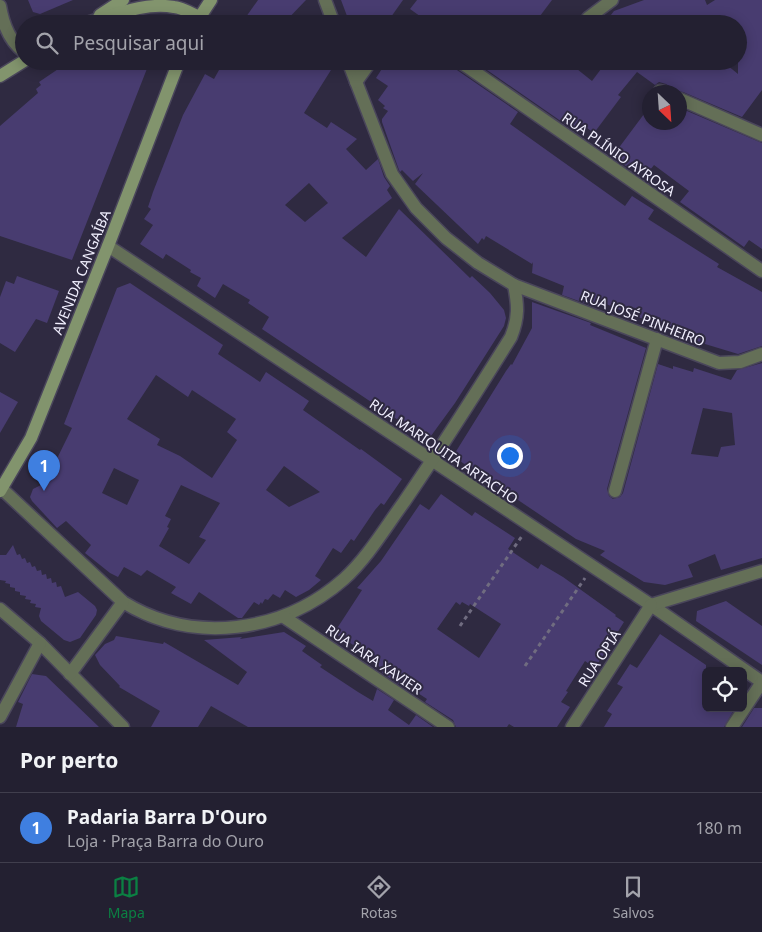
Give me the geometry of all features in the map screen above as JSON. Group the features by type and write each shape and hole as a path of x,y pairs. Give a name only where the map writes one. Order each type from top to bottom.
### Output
{"main road":[{"path":"99,15 123,0"},
{"path":"201,15 211,0"},
{"path":"114,15 152,6 175,7 189,15"},
{"path":"0,76 15,67"},
{"name":"AVENIDA CANGAÍBA","path":"1,490 31,438 176,70"}],"street":[{"path":"325,0 331,15"},
{"path":"592,15 612,0"},
{"path":"0,6 3,21 15,44"},
{"name":"RUA JOSÉ PINHEIRO","path":"351,70 392,174 416,208 446,238 478,263 514,285 719,363 740,362 762,354"},
{"path":"356,82 365,70"},
{"name":"RUA PLÍNIO AYROSA","path":"472,70 762,271"},
{"path":"687,102 762,135"},
{"name":"RUA MARIQUITA ARTACHO","path":"108,246 651,606 762,682"},
{"path":"1,490 123,602 140,613 175,623 203,628 254,625 284,617 343,580 367,555 432,461 512,337 518,313 514,285"},
{"path":"615,491 657,339"},
{"path":"651,606 762,571"},
{"path":"70,674 123,602"},
{"name":"RUA OPIÁ","path":"572,727 651,606"},
{"path":"0,610 40,643 123,727"},
{"name":"RUA IARA XAVIER","path":"284,617 448,727"},
{"path":"0,717 40,643"},
{"path":"732,727 762,682"}],"path":[{"path":"460,626 529,525"},
{"path":"524,666 592,567"}],"building":[{"path":"28,0 73,0 40,14 33,12"},
{"path":"258,0 306,0 292,15 247,15"},
{"path":"341,0 403,0 392,15 347,15"},
{"path":"417,0 552,0 541,15 418,15 410,9"},
{"path":"644,0 705,0 707,5 715,0 762,0 762,90 742,117 687,94 687,85 668,85 659,82 655,85 637,72 618,95 621,97 594,133 584,126 578,133 487,70 578,70 592,81 600,70 733,70 738,74 738,70 747,70 747,15 611,15 614,11"},
{"path":"57,70 146,70 72,260 0,236 0,126 38,93 36,89 41,85 39,82"},
{"path":"219,70 331,70 304,113 327,128 331,122 357,139 346,149 366,170 378,159 384,177 390,186 387,190 392,198 342,238 366,257 399,209 470,278 472,276 490,293 504,310 506,318 504,326 455,403 428,440 262,329 269,317 248,303 250,300 223,284 215,298 197,286 201,278 190,272 191,270 166,254 163,259 140,244 153,225 144,219 151,209 148,207 153,192 183,115 205,74 214,79","holes":["309,183 328,203 305,222 285,205"]},
{"path":"381,70 457,70 518,112 510,124 625,206 632,196 654,210 648,219 719,264 717,267 762,292 762,346 738,354 705,344 601,302 598,308 562,295 564,286 532,273 533,262 532,264 486,236 478,244 415,184 423,173 413,181 402,170 400,172 382,122 388,111 383,108 385,106 378,100 388,86 376,78"},
{"path":"687,111 762,143 762,249 749,240 744,247 680,202 689,191 654,165 650,170 634,161 629,168 612,157 642,117 642,130 687,130"},
{"path":"17,276 59,291 47,323 36,319 15,352 0,343 0,297 6,281 14,284"},
{"path":"130,283 223,345 218,354 260,382 266,372 309,401 303,410 402,479 384,505 381,503 375,510 354,541 351,539 341,553 333,548 315,576 321,580 309,590 296,597 285,590 280,598 273,594 268,600 265,599 262,604 261,602 259,605 254,602 242,618 238,618 199,592 191,604 171,593 176,587 147,570 141,576 124,567 118,577 110,573 85,553 91,545 66,521 57,528 32,501 30,497 33,489 45,483 72,428 64,424 117,288","holes":["156,375 188,397 192,390 236,419 227,432 237,440 212,478 180,456 157,445 160,439 127,419","284,466 320,492 289,507 266,490","114,468 139,480 127,505 102,493","181,485 220,503 199,537 206,540 189,564 159,546 169,528 167,527 171,519 165,516"]},
{"path":"532,302 591,323 590,325 646,348 607,489 609,496 613,499 620,497 623,493 658,364 673,369 673,366 693,372 694,368 731,380 737,370 762,363 762,558 721,570 715,554 688,565 693,577 665,585 644,582 600,555 605,551 576,539 457,459 455,453 506,371 512,365 532,328","holes":["703,408 732,413 735,445 721,447 718,457 691,454"]},
{"path":"0,392 18,402 0,433"},
{"path":"441,494 472,516 475,512 515,538 508,549 538,569 541,564 563,577 624,622 595,668 585,661 561,702 570,707 557,727 514,727 509,724 507,727 456,727 453,720 425,702 427,699 404,684 403,687 382,673 383,669 369,660 371,656 334,633 362,590 357,588 381,561 420,504 429,510","holes":["456,602 460,605 462,602 469,606 470,604 501,624 479,658 437,629"]},
{"path":"13,545 17,555 20,554 22,559 25,558 27,563 30,562 32,567 35,566 37,571 41,570 42,575 46,574 47,579 51,578 52,583 56,582 57,587 61,586 65,597 78,592 95,606 97,610 96,615 80,638 70,642 64,640 41,621 39,616 41,608 35,607 36,604 30,603 31,600 25,599 26,596 20,595 20,592 15,591 15,588 10,587 10,584 5,583 6,581 0,580 0,555 6,555"},
{"path":"726,601 762,626 762,665 696,621 697,611"},
{"path":"284,632 306,646 302,651 322,665 320,667 358,692 373,701 377,689 394,700 388,710 409,725 416,715 433,727 248,727 211,706 198,727 151,727 160,711 119,687 100,665 95,655 105,644 114,640 116,636 163,644 164,642 238,685 247,672 204,640 242,637 240,639"},
{"path":"660,634 706,665 706,667 702,667 702,712 733,712 724,727 604,727 612,714 607,711 623,687 617,684 630,664 637,668"},
{"path":"32,674 46,676 99,727 16,727 23,704 18,702"},
{"path":"754,708 762,708 762,727 742,727"}],"place":[{"name":"Padaria Barra D'Ouro","path":"44,491"}]}
